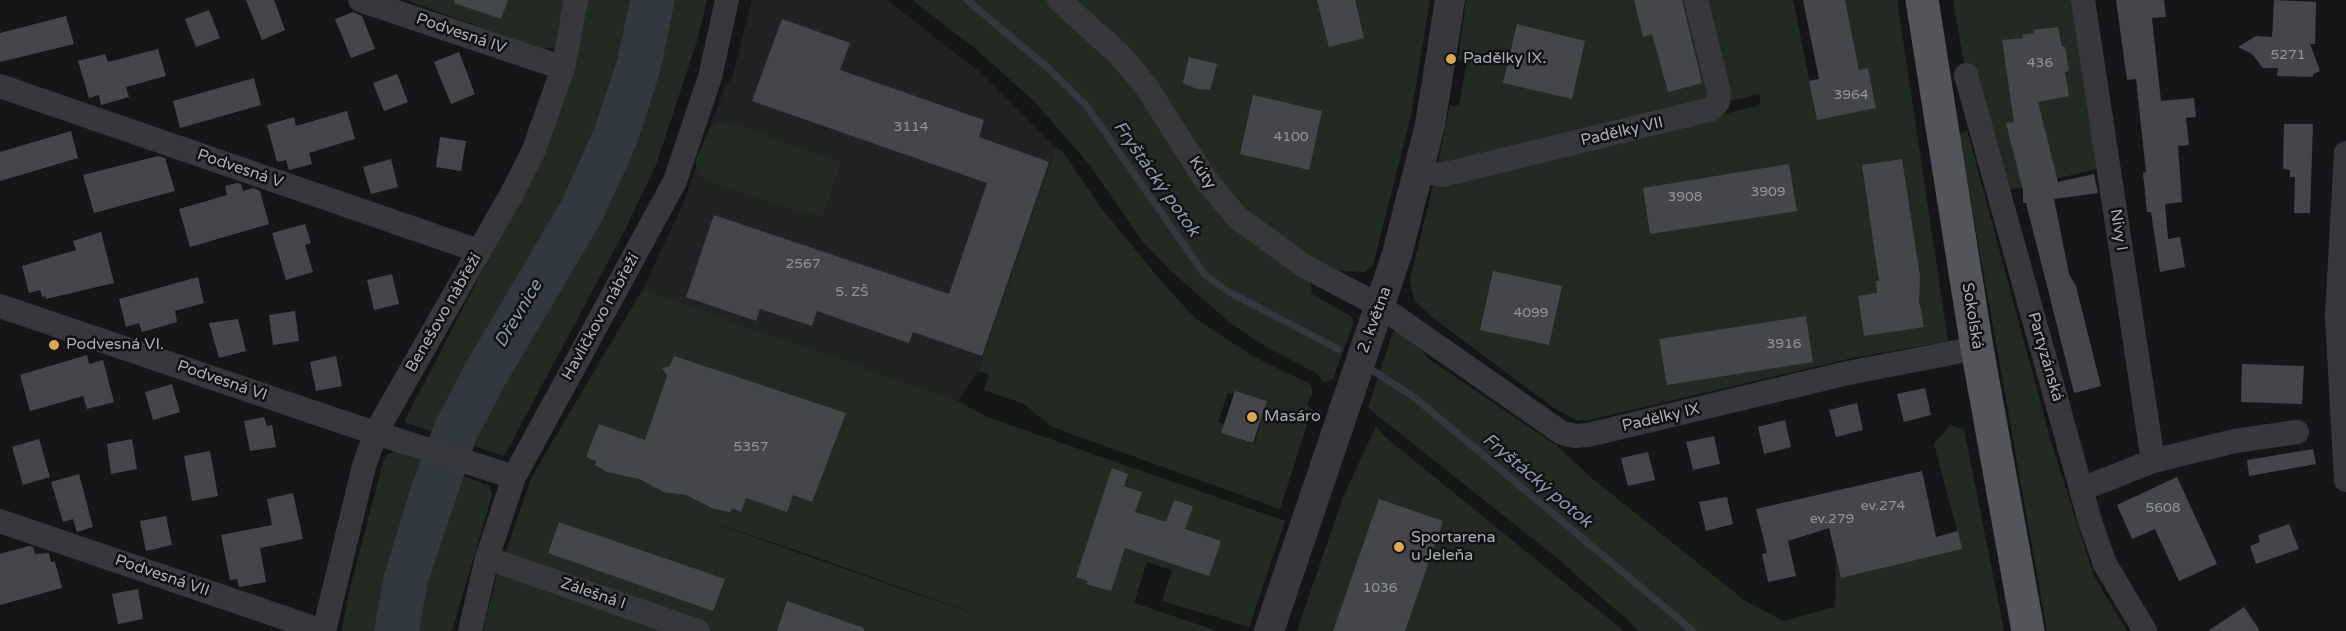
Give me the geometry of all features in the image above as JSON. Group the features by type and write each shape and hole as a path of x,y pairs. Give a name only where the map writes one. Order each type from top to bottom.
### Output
{"main road":[{"name":"Sokolská","path":"1922,0 1977,348 2028,631"}],"street":[{"name":"Podvesná IV","path":"360,0 563,68"},
{"name":"Benešovo nábřeží","path":"323,631 364,466 376,432 533,152 563,68 576,0"},
{"name":"Havlíčkovo nábřeží","path":"470,631 506,474 675,181 710,76 727,0"},
{"name":"Kúty","path":"1059,0 1119,54 1146,86 1204,179 1238,218 1376,318"},
{"name":"2. května","path":"1269,631 1346,398 1376,318 1419,171 1430,125 1450,0"},
{"name":"Padělky VII","path":"1419,171 1442,175 1712,109 1718,102 1719,93 1696,0"},
{"name":"Nivy I","path":"2083,0 2153,461"},
{"name":"Partyzánská","path":"1966,75 2104,564 2145,631"},
{"name":"Podvesná V","path":"0,86 479,251"},
{"path":"2346,153 2342,309 2346,480"},
{"name":"Podvesná VI","path":"0,306 506,474"},
{"name":"Padělky IX","path":"1376,318 1562,433 1575,436 1848,373 1977,348"},
{"path":"2082,489 2153,461 2235,441 2297,432"},
{"name":"Podvesná VII","path":"0,521 323,631"},
{"name":"Zálešná I","path":"487,558 698,631"}],"shaded area":[{"path":"406,0 566,0 557,47 541,49"},
{"path":"586,0 707,0 697,41 656,165 626,228 504,456 404,422 498,241"},
{"path":"752,0 887,0 978,71 1056,148 978,371 958,401 643,289 683,204 725,86 732,78"},
{"path":"912,0 1048,0 1100,43 1138,93 1310,279 1312,294 1352,317 1353,324 1333,379 1323,383 1318,374 1265,346 1230,323 1173,273 1143,242 1089,164 1033,100 972,46"},
{"path":"1073,0 1430,0 1411,116 1373,265 1365,272 1327,270 1238,207"},
{"path":"1466,0 1793,0 1817,119 1876,108 1868,68 1859,70 1845,0 1897,0 1948,341 1852,358 1589,420 1576,420 1554,408 1432,317 1414,300 1410,280 1433,186 1761,105 1759,94 1449,167 1438,163 1450,105 1459,106 1467,61 1458,59"},
{"path":"1953,0 2072,0 2101,168 1997,193 1966,75"},
{"path":"719,122 738,125 841,162 822,218 718,185 701,177 695,162 710,127"},
{"path":"1967,130 2051,442 2094,576 2127,631 2047,631 1959,134"},
{"path":"1056,148 1063,152 1101,208 1166,287 1196,319 1256,358 1310,384 1313,392 1307,404 1312,409 1280,509 1052,427 1024,404 984,390 989,374 978,371","holes":["1228,393 1267,401 1254,444 1221,433 1224,424 1218,422"]},
{"path":"643,289 958,401 987,417 1285,521 1249,627 1162,601 1172,570 1147,562 1134,603 1217,631 483,631 496,579 532,476","holes":["696,517 810,555 1006,625"]},
{"path":"1393,332 1418,343 1427,358 1557,446 1594,480 1744,600 1783,621 1835,607 1836,560 1841,578 1962,549 1934,444 1950,425 1964,429 2004,631 1640,631 1552,554 1368,408"},
{"path":"1376,426 1384,436 1624,631 1297,631 1342,500"},
{"path":"395,451 490,486 492,495 452,631 342,631 348,596 383,462 387,455"}],"water":[{"name":"Dřevnice","path":"630,0 675,0 660,72 636,146 602,221 506,383 476,440 427,585 419,631 374,631 384,575 412,484 435,422 467,361 562,200 594,129 617,61"}],"building":[{"path":"246,0 274,0 285,30 262,40"},
{"path":"455,0 508,0 501,19 454,3"},
{"path":"1317,0 1355,0 1364,38 1329,47"},
{"path":"1634,0 1682,0 1702,83 1668,92 1652,34 1643,37"},
{"path":"1803,0 1845,0 1859,70 1868,68 1876,108 1817,120 1809,81 1819,79"},
{"path":"2116,0 2164,0 2166,17 2152,18 2161,101 2194,98 2196,117 2186,118 2189,145 2178,146 2182,202 2165,204 2168,239 2180,237 2185,267 2160,272 2151,212 2147,212 2143,173 2146,172 2136,79 2127,80"},
{"path":"2274,0 2316,2 2315,44 2310,44 2320,71 2313,74 2313,77 2277,76 2278,68 2263,68 2252,54 2238,47 2256,36 2272,37"},
{"path":"209,10 220,38 196,47 185,19"},
{"path":"353,12 362,16 375,49 351,58 335,19"},
{"path":"66,16 74,44 0,62 0,33"},
{"path":"782,19 850,43 840,70 984,120 979,137 1049,162 982,356 913,332 909,343 817,311 812,326 760,309 756,321 686,297 714,215 949,294 987,183 752,101"},
{"path":"1517,24 1585,41 1572,99 1503,83"},
{"path":"2058,27 2062,47 2065,47 2069,71 2065,72 2069,96 2038,102 2058,182 2094,174 2098,193 2054,199 2069,274 2076,286 2101,386 2074,393 2026,203 2023,203 2023,190 2006,123 2014,122 2002,40 2023,38 2022,35 2034,33 2033,30"},
{"path":"158,49 166,76 126,87 129,97 101,105 99,95 89,98 78,61 105,54 108,62"},
{"path":"459,52 475,94 451,104 434,62"},
{"path":"1189,57 1217,64 1210,90 1197,89 1183,83"},
{"path":"397,74 408,102 384,111 373,83"},
{"path":"254,78 261,105 180,128 173,101"},
{"path":"1253,95 1322,111 1309,170 1240,154"},
{"path":"347,111 355,139 309,153 312,164 289,170 286,160 277,162 267,125 294,117 296,126"},
{"path":"2284,124 2313,124 2310,213 2294,213 2295,177 2290,177 2290,170 2283,169"},
{"path":"71,131 78,158 0,181 0,152"},
{"path":"440,137 466,141 461,171 436,167"},
{"path":"158,156 165,158 175,191 94,213 83,175"},
{"path":"391,159 398,187 371,194 363,167"},
{"path":"1902,159 1920,276 1919,300 1924,327 1864,336 1858,296 1877,293 1876,281 1879,281 1862,165"},
{"path":"1789,164 1797,211 1650,234 1643,188"},
{"path":"241,184 243,191 253,188 260,191 269,224 190,247 179,209 227,195 225,186"},
{"path":"305,224 311,243 305,245 313,272 286,280 272,233"},
{"path":"101,232 114,283 46,299 45,296 42,297 40,290 29,293 22,266 76,250 73,241"},
{"path":"1493,271 1562,286 1549,345 1480,330"},
{"path":"392,274 399,304 374,310 367,280"},
{"path":"198,277 204,303 175,311 177,322 142,332 139,323 126,327 119,299"},
{"path":"295,311 299,341 273,345 269,315"},
{"path":"1806,316 1813,362 1667,385 1659,339"},
{"path":"238,319 246,351 219,358 209,323"},
{"path":"87,355 89,364 103,360 114,402 87,409 83,396 30,411 20,375"},
{"path":"336,356 342,386 316,391 310,362"},
{"path":"674,356 846,413 812,502 793,495 787,512 746,498 741,512 732,508 730,512 714,509 686,495 664,492 639,479 607,472 595,465 596,461 586,457 599,424 645,440 667,376 662,368 670,366"},
{"path":"2242,364 2304,366 2302,404 2241,402"},
{"path":"172,384 180,412 153,420 145,392"},
{"path":"1925,388 1931,415 1904,422 1897,394"},
{"path":"1235,391 1267,401 1253,443 1221,433"},
{"path":"1857,403 1863,430 1836,437 1829,410"},
{"path":"264,417 267,426 272,425 276,447 250,451 244,421"},
{"path":"1785,420 1791,447 1764,454 1758,427"},
{"path":"1714,436 1720,464 1693,470 1686,442"},
{"path":"39,439 50,477 23,485 12,447"},
{"path":"132,439 137,469 111,474 107,444"},
{"path":"2313,449 2316,464 2249,476 2247,460"},
{"path":"210,451 218,496 192,501 184,456"},
{"path":"1648,452 1655,480 1628,486 1621,458"},
{"path":"1112,468 1128,474 1124,486 1142,492 1135,512 1166,522 1174,500 1193,506 1185,529 1221,541 1209,576 1125,548 1111,591 1086,584 1088,581 1076,577"},
{"path":"1922,471 1936,537 1958,531 1962,549 1841,578 1829,528 1788,541 1796,576 1768,582 1762,554 1767,553 1756,509"},
{"path":"79,474 93,527 77,532 73,519 63,522 51,482"},
{"path":"2177,477 2217,564 2179,581 2155,529 2132,539 2117,505"},
{"path":"293,493 303,539 260,548 266,582 239,587 237,579 230,580 221,535 272,525 267,499"},
{"path":"1727,497 1733,524 1706,531 1699,502"},
{"path":"1379,499 1443,521 1405,631 1333,631"},
{"path":"166,516 172,545 146,551 140,521"},
{"path":"559,522 725,579 713,611 548,553"},
{"path":"2289,524 2299,549 2256,564 2250,546 2260,542 2258,535"},
{"path":"29,546 33,547 35,554 49,553 51,562 55,562 62,588 0,605 0,554"},
{"path":"138,589 143,619 118,624 112,594"},
{"path":"787,601 864,628 864,631 777,631"},
{"path":"2244,607 2260,631 2208,631"}],"waterway":[{"name":"Fryštácký potok","path":"967,0 1048,68 1086,105 1205,275 1229,292 1338,349"},
{"name":"Fryštácký potok","path":"1367,367 1414,397 1693,631"}],"place":[{"name":"Padělky IX.","path":"1451,59"},
{"name":"Podvesná VI.","path":"54,345"},
{"name":"Masáro","path":"1252,417"},
{"name":"Sportarena u Jeleňa","path":"1399,547"}]}
